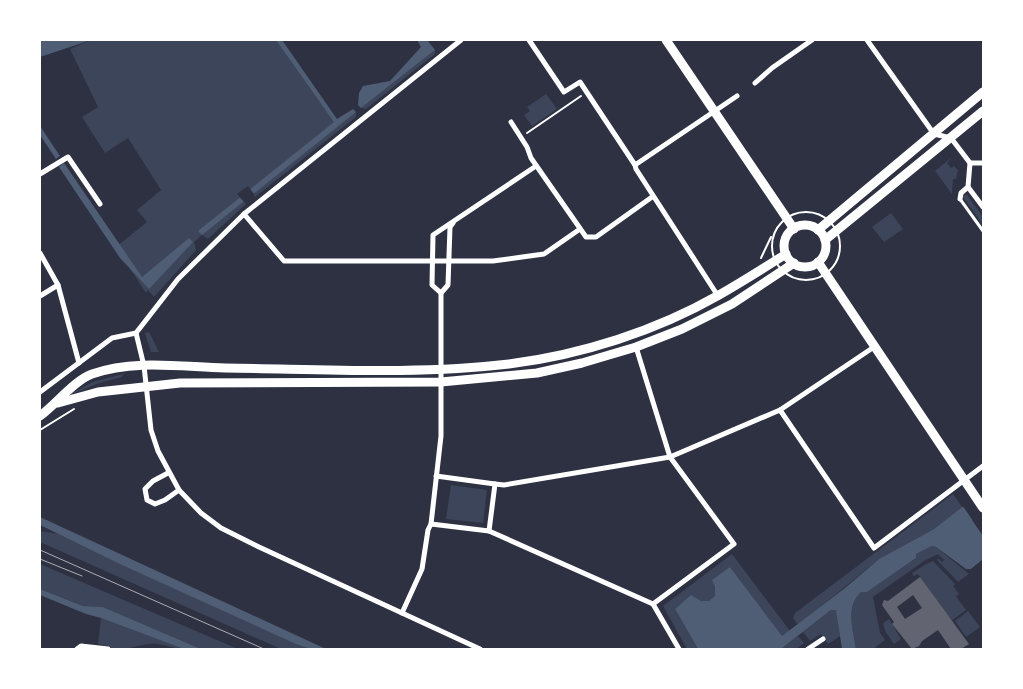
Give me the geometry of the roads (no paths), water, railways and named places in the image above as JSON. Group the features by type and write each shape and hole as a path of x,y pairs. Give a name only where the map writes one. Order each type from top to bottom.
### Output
{"street":[{"path":"40,392 112,338 136,333 178,278 244,214 461,40"},
{"path":"529,40 564,92 580,82 636,164 636,170 652,197 718,296"},
{"path":"666,40 794,229"},
{"path":"755,84 772,68 812,40"},
{"path":"870,41 934,134 951,138 970,163 968,187 983,207"},
{"path":"818,230 983,92"},
{"path":"636,164 737,96"},
{"path":"825,240 983,110"},
{"path":"511,122 536,166 586,237 596,237 652,197"},
{"path":"40,174 68,157 100,204"},
{"path":"970,163 983,163"},
{"path":"441,293 432,285 433,235 536,166"},
{"path":"960,199 961,193 968,187"},
{"path":"244,214 284,261 449,262 493,260 544,254 580,230"},
{"path":"402,613 422,569 428,530 431,524 441,436 441,293 448,285 450,227 455,220"},
{"path":"806,226 818,230 825,240 826,250 818,262 806,267 794,263 786,254 785,240 794,229 806,226"},
{"path":"40,253 58,285 79,362"},
{"path":"40,416 58,403 75,383 89,375 104,370 144,366 441,369 511,364 584,349 673,318 718,296 786,254"},
{"path":"818,262 983,508"},
{"path":"58,403 98,392 147,386 261,382 441,382 537,373 582,363 636,347 705,318 732,304 794,263"},
{"path":"40,296 58,285"},
{"path":"136,333 144,366 151,430 168,473 178,490 201,513 221,528 480,649"},
{"path":"436,476 504,484 670,458 780,410 874,346"},
{"path":"636,347 670,458 734,544 653,604"},
{"path":"780,410 874,548 983,466"},
{"path":"168,473 152,481 145,489 147,500 155,504 165,500 178,490"},
{"path":"489,531 495,484"},
{"path":"431,524 489,531 653,604 679,649"},
{"path":"808,649 823,638"},
{"path":"77,649 81,646 108,649"}],"lane":[{"path":"960,199 983,232"}],"tram line":[{"path":"40,550 264,649"},
{"path":"40,559 82,576"}]}
